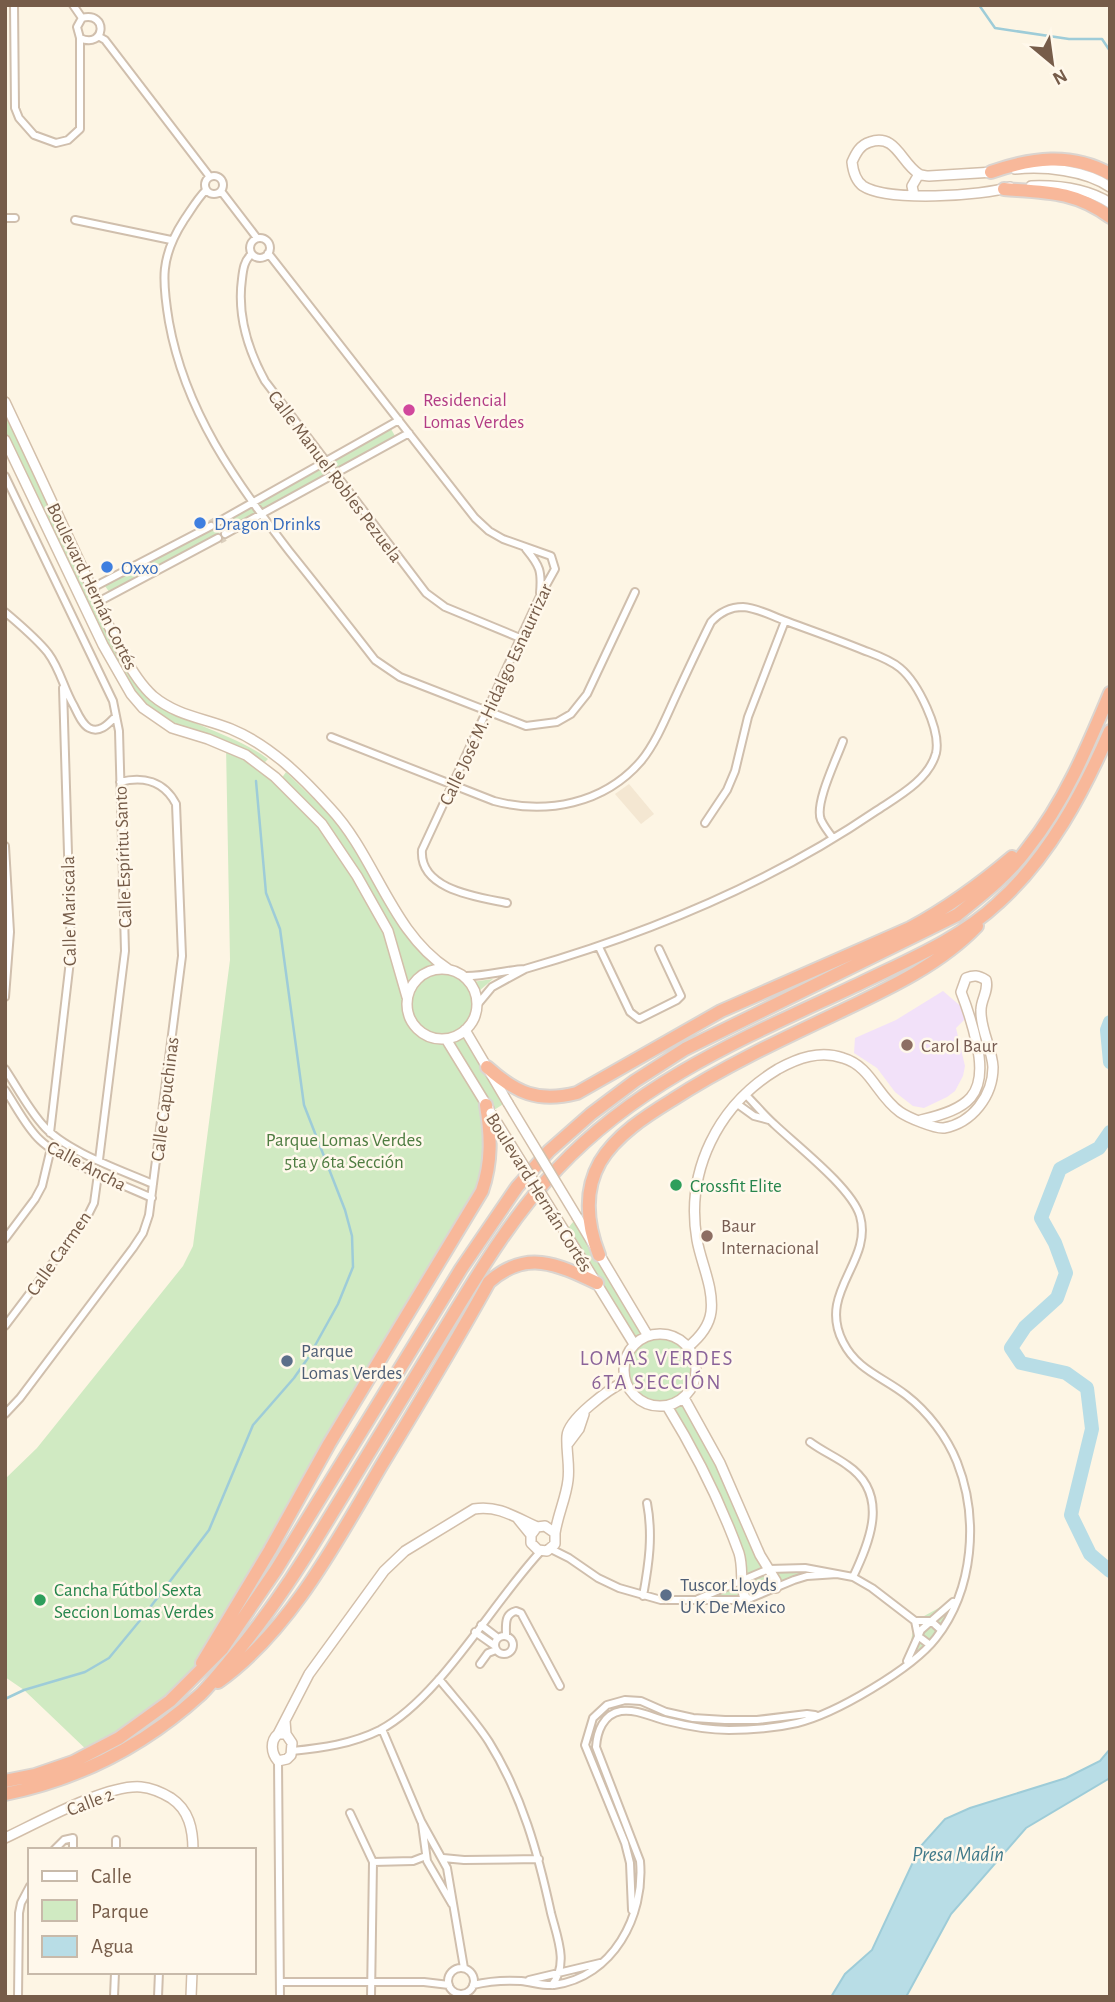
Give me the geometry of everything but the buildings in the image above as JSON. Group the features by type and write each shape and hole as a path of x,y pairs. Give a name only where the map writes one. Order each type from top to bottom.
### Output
{"highway":[{"path":"991,172 1020,162 1049,158 1078,161 1108,181"},
{"path":"1004,189 1063,193 1093,204 1110,217"},
{"path":"5,1781 35,1775 91,1754 147,1720 215,1657 235,1632 290,1547 461,1269 517,1187 550,1151 591,1114 635,1080 685,1049 957,915 1004,874 1026,851 1047,822 1071,779 1110,694"},
{"path":"599,1255 588,1220 593,1179 609,1149 646,1116 696,1084 882,992 958,946 1042,855 1073,807 1108,735"},
{"path":"487,1067 516,1090 529,1094 557,1098 577,1093 721,1011 893,936 938,913 987,878 1047,822"},
{"path":"203,1692 289,1583 470,1287 523,1208 557,1169 590,1137 643,1095 688,1066 945,941 996,906"},
{"path":"192,1680 271,1550 329,1444 482,1191 490,1156 488,1109"},
{"path":"5,1794 76,1775 128,1748 238,1667 288,1614 341,1534 489,1282 507,1269 529,1261 568,1270 597,1283"}],"main road":[{"path":"991,172 929,176 919,174 896,148 884,141 872,141 863,145 852,162 855,175 863,186 878,192 930,196 1055,185 1092,193 1110,202"},
{"path":"914,195 912,186 919,174"},
{"name":"Boulevard Hernán Cortés","path":"5,402 98,602 141,682 153,695 178,712 246,736 286,765 333,810 355,838 411,936 431,958 449,970"},
{"name":"Boulevard Hernán Cortés","path":"5,440 103,645 131,694 143,708 172,728 236,751 263,768 322,824 357,876 388,932 407,996"},
{"path":"263,768 274,755"},
{"path":"275,777 286,765"},
{"path":"433,970 449,970 463,976 473,988 477,1005 475,1015 465,1030 446,1039 430,1037 416,1028 408,1013 407,996 414,982 433,970"},
{"path":"688,1347 704,1330 711,1314 709,1288 695,1223 697,1183 709,1144 736,1103 764,1078 797,1060 834,1055 854,1062 870,1075 892,1106 901,1112 931,1126 942,1128 962,1121 984,1101 991,1084 993,1066 981,1010 988,986 986,980 980,976 966,978 961,992 970,1013 979,1054 979,1081 974,1092 961,1106 921,1120"},
{"name":"Boulevard Hernán Cortés","path":"465,1030 648,1336"},
{"name":"Boulevard Hernán Cortés","path":"446,1039 634,1344"},
{"path":"662,1334 677,1338 688,1347 695,1359 696,1373 693,1387 684,1398 667,1406 654,1407 631,1394 624,1382 624,1362 634,1344 648,1336 662,1334"},
{"path":"542,1549 555,1535 557,1516 565,1496 569,1478 567,1445 579,1429 584,1414 608,1390 624,1382"},
{"path":"684,1398 720,1463 760,1555 776,1581 776,1588"},
{"path":"667,1406 726,1519 742,1562 742,1590 746,1600"},
{"path":"282,1734 275,1737 272,1747 273,1755 281,1761 290,1757 292,1747 282,1734 285,1719 309,1674 394,1560 474,1509 485,1507 500,1509 555,1535"},
{"path":"538,1529 557,1516"},
{"path":"538,1529 542,1549"},
{"name":"Calle 2","path":"5,1838 98,1796 139,1787 157,1790 176,1801 191,1827 192,1848"},
{"path":"191,1997 192,1974"}],"street":[{"path":"14,5 15,108 19,118 34,135 56,143 68,141 80,129 80,38 77,27 82,18 95,18 100,23 98,36 86,41 80,38"},
{"path":"73,5 82,18"},
{"path":"98,36 105,40 209,177"},
{"path":"5,52 14,52"},
{"path":"209,177 215,176 223,181 221,191 257,238 269,243 268,253 261,258 252,254 250,245 257,238"},
{"path":"209,177 206,190 192,206 171,240 163,281 172,341 182,373 194,407 209,437 252,503 375,660 400,677 526,726 557,722 571,714 587,694 635,592"},
{"path":"206,190 216,194 221,191"},
{"path":"5,218 15,218"},
{"path":"75,220 171,240"},
{"name":"Calle José M. Hidalgo Esnaurrizar","path":"268,253 475,518 489,531 525,548 546,553 555,561 555,569 520,638 422,850 428,873 445,886 507,903"},
{"name":"Calle Manuel Robles Pezuela","path":"252,254 244,267 241,307 249,347 265,381 415,580 433,600 520,638"},
{"path":"218,521 399,420"},
{"path":"226,536 409,433"},
{"name":"Calle Espíritu Santo","path":"5,476 113,701 119,731 125,951 99,1160"},
{"path":"92,588 189,538 210,524"},
{"path":"189,538 196,550"},
{"path":"98,602 209,542 219,540"},
{"path":"525,548 542,575 540,596"},
{"path":"331,737 518,808 540,809 585,799 622,779 642,760 663,724 697,650 718,615 743,607 816,630 892,662 915,684 936,732 935,756 922,777 893,800 752,884 678,918 599,947 525,969 478,977 463,976"},
{"path":"5,611 48,653 84,724 91,730 104,728 116,716"},
{"path":"705,823 727,790 735,771 748,716 785,621"},
{"name":"Calle Mariscala","path":"50,1133 71,952 64,688"},
{"path":"833,838 820,819 820,811 843,741"},
{"name":"Calle Capuchinas","path":"5,1414 20,1398 144,1233 152,1198 183,956 176,804 172,795 150,780 135,778 120,782"},
{"path":"5,846 9,932 5,997"},
{"path":"599,947 630,1012 639,1019 681,996 659,949"},
{"path":"477,1005 500,982 525,969"},
{"path":"496,973 500,982"},
{"name":"Calle Ancha","path":"5,1069 50,1133 73,1148 153,1184"},
{"name":"Calle Ancha","path":"5,1090 38,1139 98,1174 152,1198"},
{"path":"449,1982 455,1994 464,1995 473,1985 489,1981 552,1985 575,1980 613,1954 625,1936 639,1893 640,1861 596,1747 597,1733 604,1720 618,1711 637,1711 696,1727 727,1730 759,1729 798,1723 869,1690 930,1645 942,1630 964,1577 971,1534 965,1486 956,1459 944,1436 927,1414 906,1395 873,1376 855,1361 842,1341 835,1318 837,1299 862,1236 860,1216 851,1199 836,1182 745,1094"},
{"path":"736,1103 754,1116 771,1121"},
{"path":"5,1239 42,1186 51,1148"},
{"name":"Calle Carmen","path":"5,1326 86,1219 94,1203 98,1174"},
{"path":"810,1442 849,1466 863,1480 871,1501 874,1522 869,1542 853,1577"},
{"path":"643,1596 651,1542 647,1503"},
{"path":"555,1535 569,1558"},
{"path":"292,1747 315,1749 359,1739 382,1729 410,1707 439,1679 542,1549 569,1558 598,1578 619,1588 661,1600 746,1600 807,1576 837,1574"},
{"path":"696,1600 769,1569 804,1568 853,1577 915,1621 931,1621 942,1630"},
{"path":"906,1665 918,1636 957,1598"},
{"path":"475,1632 504,1654 512,1650 513,1642 506,1636 506,1618 510,1612 521,1614 560,1686"},
{"path":"915,1621 918,1636 930,1645"},
{"path":"481,1625 498,1638"},
{"path":"498,1638 506,1636"},
{"path":"480,1664 496,1648 498,1638"},
{"path":"439,1679 488,1741 518,1798 540,1859 560,1953 561,1970 552,1985"},
{"path":"632,1919 630,1863 625,1843 585,1745 593,1718 607,1705 625,1700 641,1702 666,1712 693,1718 757,1720 815,1715"},
{"path":"281,1982 449,1982 461,1968 448,1870 421,1821 382,1729"},
{"path":"280,1997 281,1761"},
{"path":"350,1813 373,1862 371,1997"},
{"path":"421,1821 425,1854 430,1867 455,1909"},
{"path":"56,1848 64,1840 73,1838 73,1848"},
{"path":"116,1840 116,1848"},
{"path":"413,1861 425,1854 430,1847 437,1849"},
{"path":"443,1858 540,1859"},
{"path":"437,1877 443,1877 448,1870 464,1860"},
{"path":"373,1862 413,1861 430,1867"},
{"path":"18,1997 19,1913 28,1890"},
{"path":"522,1981 561,1970 602,1963"},
{"path":"461,1968 473,1976 489,1981"},
{"path":"114,1997 115,1974"},
{"path":"158,1997 159,1974"},
{"path":"473,1976 473,1985"}],"shaded area":[{"path":"629,784 654,814 641,824 615,794"},
{"name":"Carol Baur","path":"943,991 964,1009 966,1018 956,1028 965,1066 963,1076 955,1091 947,1097 924,1108 913,1106 895,1092 877,1068 854,1053 855,1038 896,1020"}],"green space":[{"path":"5,407 149,698 178,715 254,750 268,759 263,764 174,727 145,707 119,674 5,439"},
{"path":"391,429 395,436 110,593 105,586"},
{"name":"Parque Lomas Verdes 5ta y 6ta Sección","path":"226,746 281,779 286,772 334,819 351,842 390,909 445,969 424,973 408,988 379,916 401,983 406,1014 411,1023 423,1034 431,1037 447,1037 464,1031 505,1103 494,1110 455,1051 485,1105 486,1178 192,1680 91,1754 24,1690 5,1677 5,1479 37,1448 183,1266 193,1246 230,960"},
{"path":"435,972 451,974 465,983 493,979 472,997 469,1016 461,1028 449,1034 436,1034 423,1029 413,1021 408,1008 415,985"},
{"path":"577,1217 647,1335 634,1343 565,1232"},
{"path":"659,1336 684,1346 694,1371 684,1396 659,1406 634,1396 624,1371 634,1346"},
{"path":"684,1399 769,1569 788,1568 837,1574 807,1576 758,1597 696,1600 743,1579 726,1519 668,1407"},
{"path":"957,1598 941,1630 906,1665 915,1621"}],"water":[{"name":"Presa Madín","path":"1110,1749 1110,1778 1026,1828 951,1914 906,1997 831,1997 845,1974 872,1950 920,1847 945,1819 970,1808 1066,1778 1100,1761"}],"waterway":[{"path":"979,5 995,28 1069,39 1102,39 1110,51"},
{"path":"256,781 266,893 280,929 304,1105 345,1210 352,1236 353,1267 338,1304 312,1351"},
{"path":"1110,1022 1107,1030 1110,1062"},
{"path":"1110,1132 1099,1148 1060,1169 1041,1218 1055,1243 1066,1273 1057,1298 1025,1327 1011,1348 1021,1363 1066,1373 1087,1388 1092,1429 1071,1515 1090,1554 1110,1571"},
{"path":"5,1699 24,1690 85,1672 109,1658 209,1530 253,1425 308,1358"}],"tunnel":[{"path":"210,523 217,519"},
{"path":"220,541 227,537"}],"place":[{"name":"Residencial Lomas Verdes","path":"409,410"},
{"name":"Dragon Drinks","path":"200,523"},
{"name":"Oxxo","path":"107,567"},
{"name":"Carol Baur","path":"907,1045"},
{"name":"Crossfit Elite","path":"676,1185"},
{"name":"Baur Internacional","path":"707,1236"},
{"name":"Parque Lomas Verdes","path":"287,1361"},
{"name":"Tuscor Lloyds U K De Mexico","path":"666,1595"},
{"name":"Cancha Fútbol Sexta Seccion Lomas Verdes","path":"40,1600"}],"district":[{"name":"LOMAS VERDES 6TA SECCIÓN","path":"657,1370"}]}
